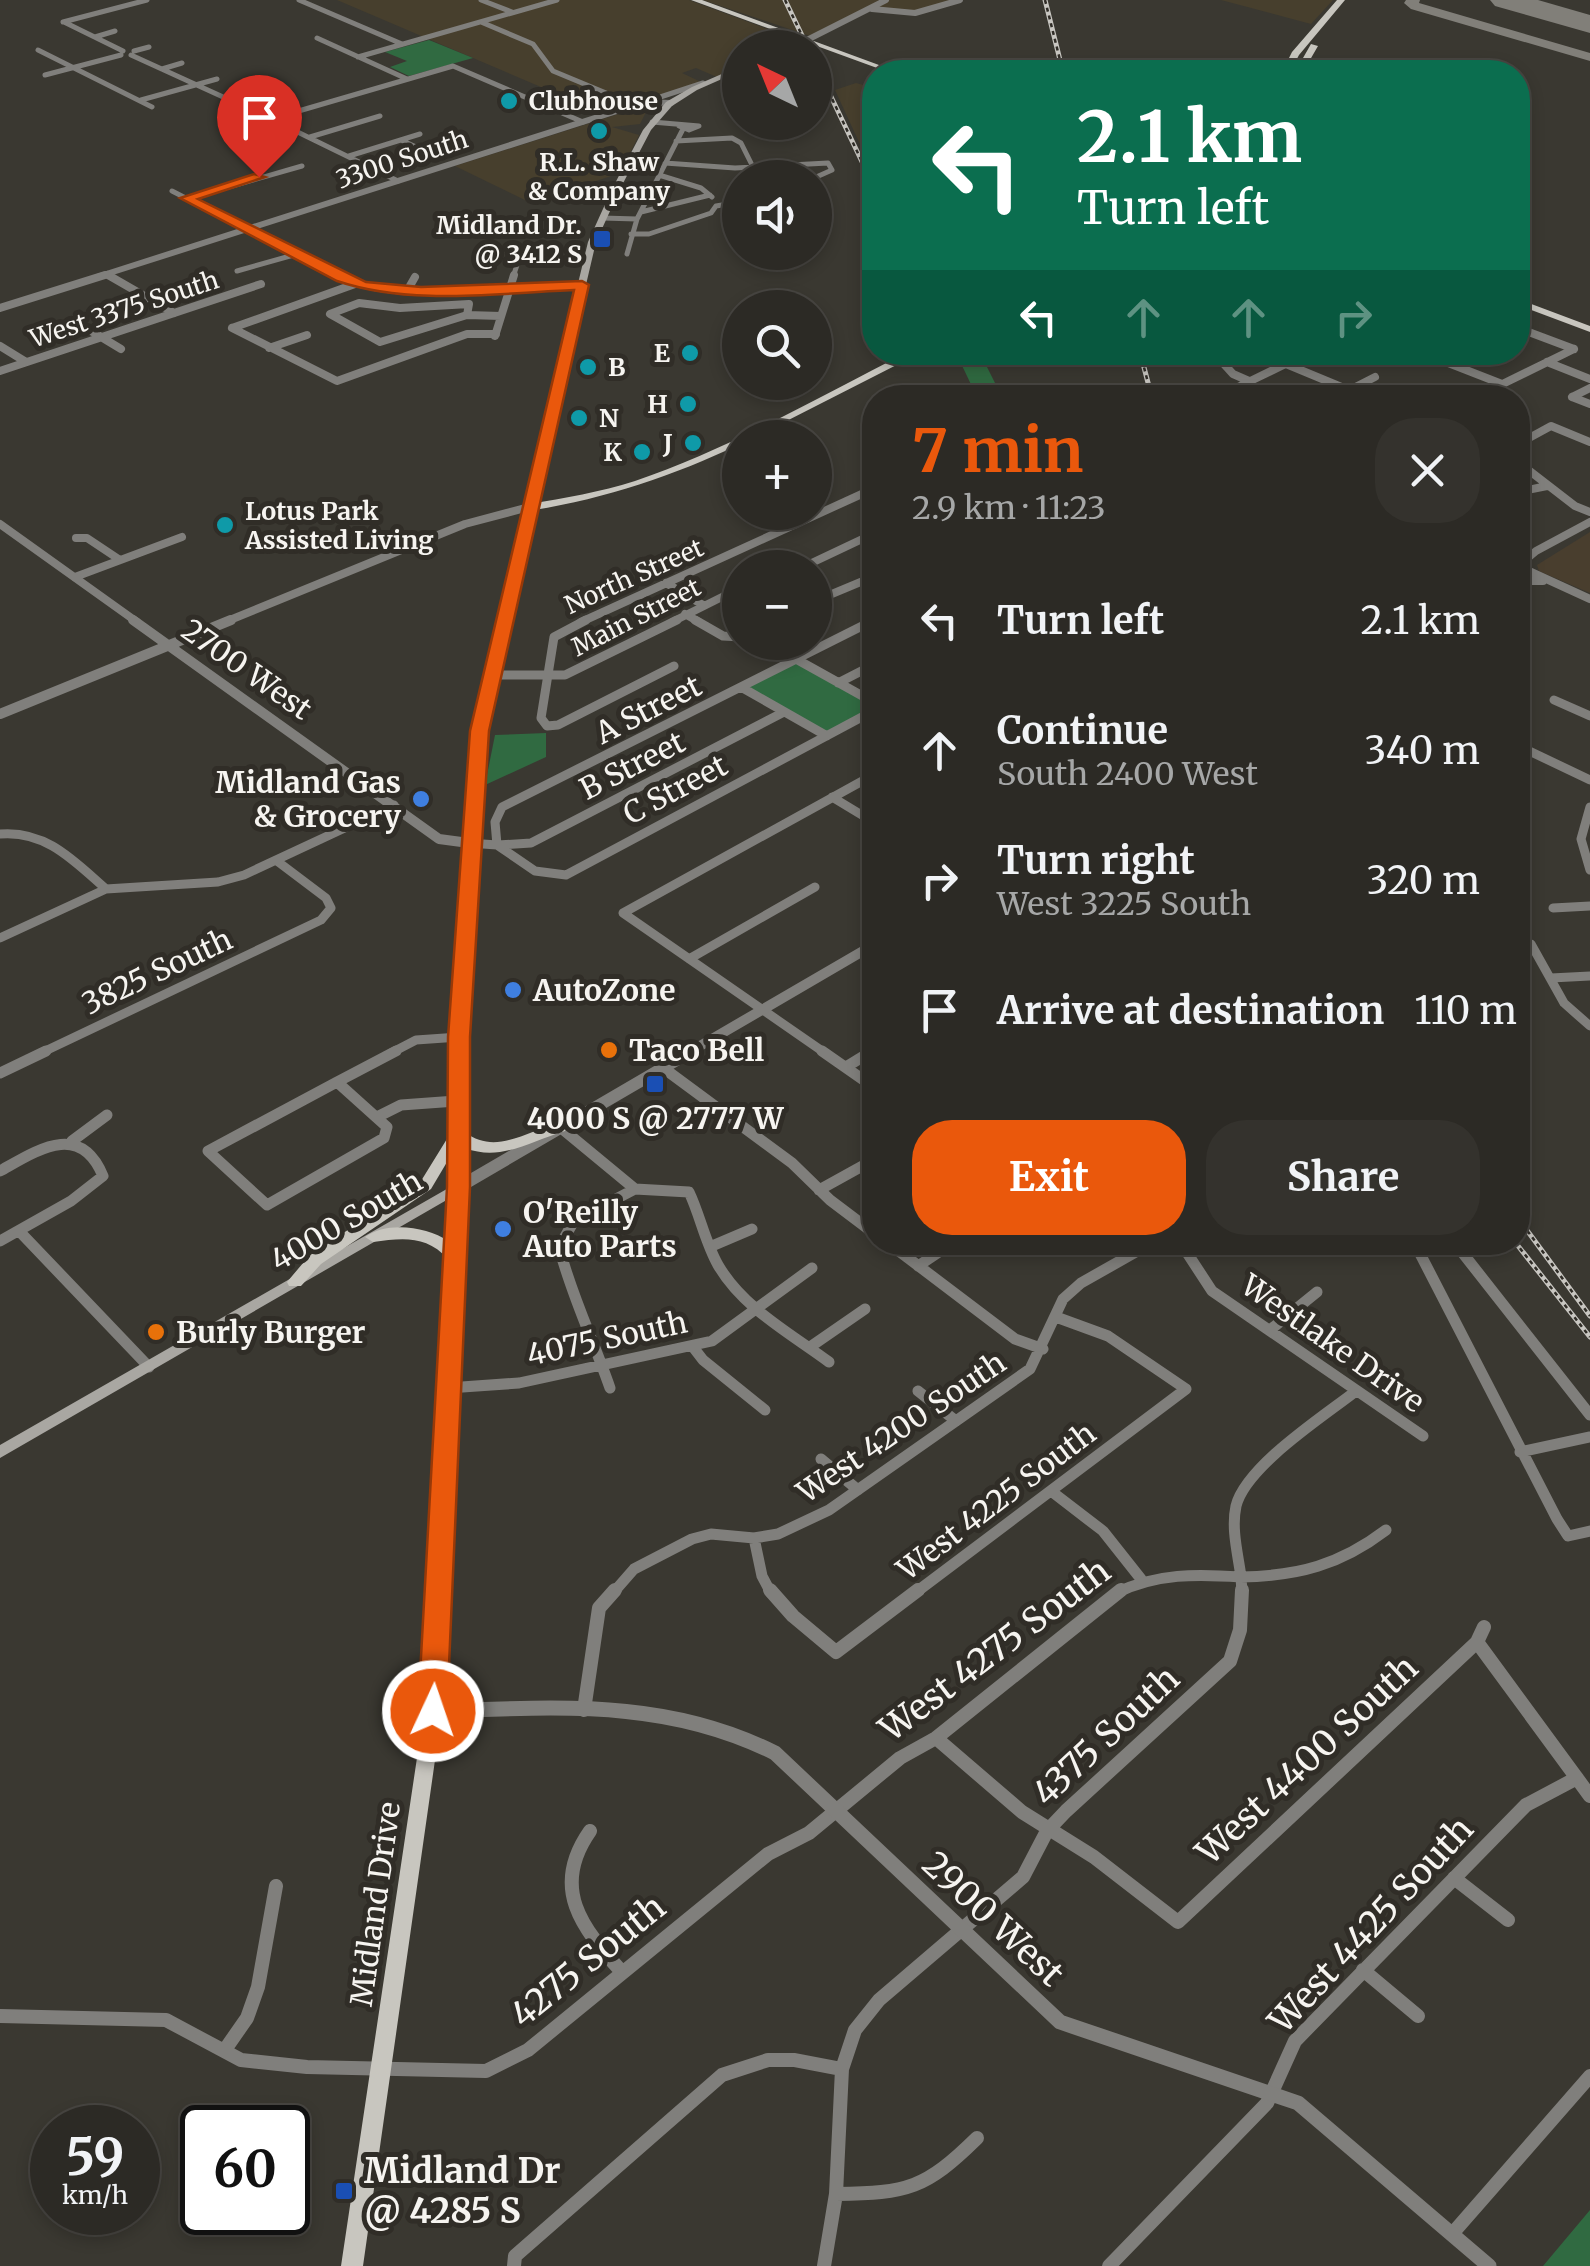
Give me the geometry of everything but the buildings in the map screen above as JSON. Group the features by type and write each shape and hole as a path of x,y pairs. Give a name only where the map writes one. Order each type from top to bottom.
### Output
{"main road":[{"path":"695,0 777,30"},
{"path":"1292,60 1341,0"},
{"path":"1305,60 1352,0"},
{"path":"832,50 862,61"},
{"name":"Midland Drive","path":"352,2266 433,1711 458,1187 459,1037 479,731 592,242 652,122 671,103 722,76"},
{"path":"1530,306 1590,329"},
{"path":"780,420 891,365"},
{"path":"529,508 648,483 722,448"},
{"path":"524,528 581,500"},
{"path":"295,1282 315,1260 426,1185 457,1134 472,1149 486,1152 560,1127"},
{"name":"4000 South","path":"0,1452 458,1187"},
{"path":"373,1237 428,1233 455,1257"}],"street":[{"path":"122,53 63,22 147,0"},
{"path":"299,0 402,44"},
{"path":"481,0 513,13"},
{"path":"358,57 557,0"},
{"path":"827,30 886,0"},
{"path":"872,10 915,13 960,0"},
{"path":"480,22 534,44 554,72 635,105"},
{"path":"94,37 115,31"},
{"path":"317,38 408,79"},
{"path":"44,75 149,47"},
{"path":"38,50 152,107"},
{"path":"133,53 266,119 277,120 452,66 583,122"},
{"path":"161,69 182,63"},
{"path":"140,101 217,79"},
{"name":"3300 South","path":"0,308 714,80"},
{"path":"232,103 256,96"},
{"name":"3300 South","path":"646,102 671,103"},
{"path":"308,137 380,116"},
{"path":"246,127 266,119"},
{"path":"277,120 398,181"},
{"path":"626,254 639,215 681,127 652,122"},
{"path":"348,156 420,134"},
{"path":"676,141 732,138 741,143 750,160"},
{"path":"402,140 427,152"},
{"path":"665,163 722,167"},
{"path":"187,198 302,166"},
{"path":"659,175 701,188 716,206"},
{"path":"172,191 356,284 406,291 582,285"},
{"path":"602,218 639,215 710,195"},
{"path":"716,206 722,205"},
{"path":"631,234 649,234 712,213 716,206"},
{"name":"West 3375 South","path":"0,371 261,284 237,271 297,254"},
{"path":"356,284 232,328 337,381 467,334 495,335 519,258"},
{"path":"107,274 174,313"},
{"path":"397,308 416,277"},
{"path":"467,315 474,294"},
{"path":"469,304 397,308 359,303 330,314 380,342 467,315 501,316"},
{"path":"74,320 121,349"},
{"path":"1454,365 1502,384 1574,349 1530,332"},
{"path":"269,348 308,335"},
{"path":"0,346 26,362"},
{"path":"1547,362 1590,379"},
{"path":"1225,365 1248,381"},
{"path":"1242,385 1284,365"},
{"path":"1288,365 1337,385"},
{"path":"1359,385 1375,377"},
{"path":"1590,388 1572,397 1590,404"},
{"path":"1530,437 1551,426 1590,442"},
{"path":"1530,472 1590,512"},
{"path":"1530,489 1546,486"},
{"name":"North Street","path":"550,674 554,637 559,632 862,494"},
{"path":"0,714 465,524 529,508"},
{"path":"1530,571 1543,551 1590,522"},
{"name":"2700 West","path":"0,524 439,839 470,844"},
{"path":"76,577 182,537"},
{"path":"76,538 87,538 120,560"},
{"path":"832,553 862,539"},
{"path":"1530,556 1543,551"},
{"path":"1530,577 1590,599"},
{"path":"832,594 862,581"},
{"path":"666,583 703,606"},
{"name":"Main Street","path":"489,675 565,674 722,597"},
{"path":"685,614 722,632"},
{"name":"A Street","path":"832,641 862,626"},
{"path":"796,660 862,699"},
{"name":"A Street","path":"497,846 495,822 502,807 796,660"},
{"path":"550,674 541,718 547,726 558,725 674,666"},
{"path":"838,683 862,671"},
{"path":"741,687 827,736"},
{"path":"1554,700 1590,716"},
{"name":"B Street","path":"497,846 531,843 784,712"},
{"name":"C Street","path":"497,846 535,872 566,875 862,715"},
{"path":"1530,751 1590,780"},
{"path":"862,781 623,913 862,1079"},
{"path":"832,798 862,815"},
{"path":"0,938 106,889 218,882 277,861 394,805"},
{"path":"1590,808 1581,823 1579,842 1590,870"},
{"path":"0,834 18,831 38,836 106,889"},
{"path":"470,844 497,846"},
{"name":"3825 South","path":"0,1073 321,920 332,908 326,898 277,861"},
{"path":"689,959 815,886"},
{"path":"1554,908 1590,906"},
{"path":"1531,944 1564,1003 1590,1026"},
{"name":"4000 South","path":"458,1187 666,1070 862,952"},
{"path":"1551,978 1590,976"},
{"path":"336,1082 379,1116 387,1133 380,1143 267,1206 208,1151 336,1082 416,1040 459,1037"},
{"path":"846,1068 862,1058"},
{"path":"666,1070 792,1163 862,1224"},
{"path":"379,1116 401,1106 456,1101"},
{"path":"0,1172 68,1141 107,1115"},
{"path":"560,1127 636,1189 652,1192 683,1188 690,1192 716,1262 756,1308 829,1362"},
{"path":"0,1241 21,1234 37,1218 102,1180 100,1167 68,1141"},
{"path":"819,1190 862,1166"},
{"path":"610,1388 570,1295 559,1246 574,1221 636,1189"},
{"path":"712,1246 752,1229"},
{"path":"21,1234 149,1367"},
{"path":"904,1255 1016,1339 1043,1348"},
{"path":"918,1266 934,1255"},
{"name":"West 4200 South","path":"584,1710 599,1608 614,1586 634,1569 712,1528 754,1538 804,1525 1030,1369 1064,1299 1081,1282 1126,1255"},
{"name":"Westlake Drive","path":"1185,1255 1212,1290 1423,1436"},
{"path":"1421,1255 1520,1452 1568,1536 1590,1531"},
{"path":"1464,1255 1590,1415"},
{"name":"4075 South","path":"448,1388 519,1382 693,1347 726,1335 812,1268"},
{"path":"1270,1330 1317,1292"},
{"path":"810,1346 866,1309"},
{"name":"West 4225 South","path":"754,1538 760,1579 772,1596 836,1652 1186,1389 1115,1338 1084,1322 1056,1317"},
{"path":"693,1347 703,1360 764,1410"},
{"path":"1356,1391 1260,1472 1239,1497 1234,1528 1241,1577 1286,1577 1325,1569 1358,1552 1386,1530"},
{"path":"918,1392 956,1421"},
{"path":"1520,1452 1590,1438"},
{"path":"821,1459 858,1490"},
{"path":"1051,1492 1103,1532 1140,1580"},
{"name":"West 4275 South","path":"809,1833 900,1758 936,1738 1111,1596 1140,1580 1172,1573 1241,1577"},
{"name":"4375 South","path":"824,2266 836,2194 842,2070 856,2030 880,2000 1023,1877 1047,1831 1230,1661 1240,1638 1244,1611 1241,1577"},
{"path":"1484,1626 1478,1642 1590,1796"},
{"name":"West 4400 South","path":"1047,1831 1094,1857 1178,1922 1478,1642"},
{"name":"2900 West","path":"433,1711 584,1710 678,1716 716,1723 775,1753 1060,2022 1298,2102 1489,2266"},
{"path":"936,1738 1047,1831"},
{"name":"West 4425 South","path":"1109,2266 1275,2092 1295,2041 1526,1805 1578,1778"},
{"path":"590,1831 576,1847 572,1867 576,1908 584,1930 621,1971"},
{"name":"4275 South","path":"0,2016 166,2020 241,2060 486,2071 528,2050 768,1854 809,1833"},
{"path":"1454,1878 1508,1920"},
{"path":"224,2051 247,2018 258,1987 276,1886"},
{"path":"1364,1970 1418,2016"},
{"path":"514,2266 515,2256 722,2074 753,2059 789,2058 842,2070"},
{"path":"1452,2234 1590,2076"},
{"path":"836,2194 918,2189 947,2169 977,2138"}],"shaded area":[{"path":"337,0 689,0 770,30 722,30 722,75 717,77 696,68 682,73 701,82 602,113"},
{"path":"703,0 954,0 920,11 869,8 823,30 792,30"},
{"path":"1221,0 1333,0 1311,24"},
{"path":"862,85 862,149 835,90"},
{"path":"650,104 640,124 612,127 639,135 620,173 531,203 455,166"},
{"path":"1590,532 1590,593 1539,571 1537,565"}],"green space":[{"path":"429,40 473,58 409,76 390,67 407,61 385,52"},
{"path":"962,365 986,365 996,385 971,385"},
{"path":"797,662 862,698 862,713 825,734 744,688"},
{"path":"546,733 546,757 485,785 495,735"},
{"path":"1590,2210 1590,2266 1543,2266"}],"taxiway":[{"path":"1414,0 1410,3 1415,6 1590,57"}],"runway":[{"path":"1505,0 1590,24"}],"railway":[{"path":"785,0 799,30"},
{"path":"1045,0 1060,60"},
{"path":"832,99 862,162"},
{"path":"1143,365 1149,385"},
{"path":"1530,1234 1590,1316"},
{"path":"1525,1255 1590,1337"}],"place":[{"name":"Clubhouse","path":"509,101"},
{"name":"R.L. Shaw & Company","path":"599,131"},
{"name":"Midland Dr. @ 3412 S","path":"602,239"},
{"name":"E","path":"690,353"},
{"name":"B","path":"588,367"},
{"name":"H","path":"688,404"},
{"name":"N","path":"579,418"},
{"name":"J","path":"693,443"},
{"name":"K","path":"642,452"},
{"name":"Lotus Park Assisted Living","path":"225,525"},
{"name":"Midland Gas & Grocery","path":"421,799"},
{"name":"AutoZone","path":"513,990"},
{"name":"Taco Bell","path":"609,1050"},
{"name":"4000 S @ 2777 W","path":"655,1084"},
{"name":"O'Reilly Auto Parts","path":"503,1229"},
{"name":"Burly Burger","path":"156,1332"},
{"name":"Midland Dr @ 4285 S","path":"344,2191"}],"route":[{"path":"259,177 187,198 364,286 421,291 582,285 479,731 459,1037 458,1187 433,1711"}]}
